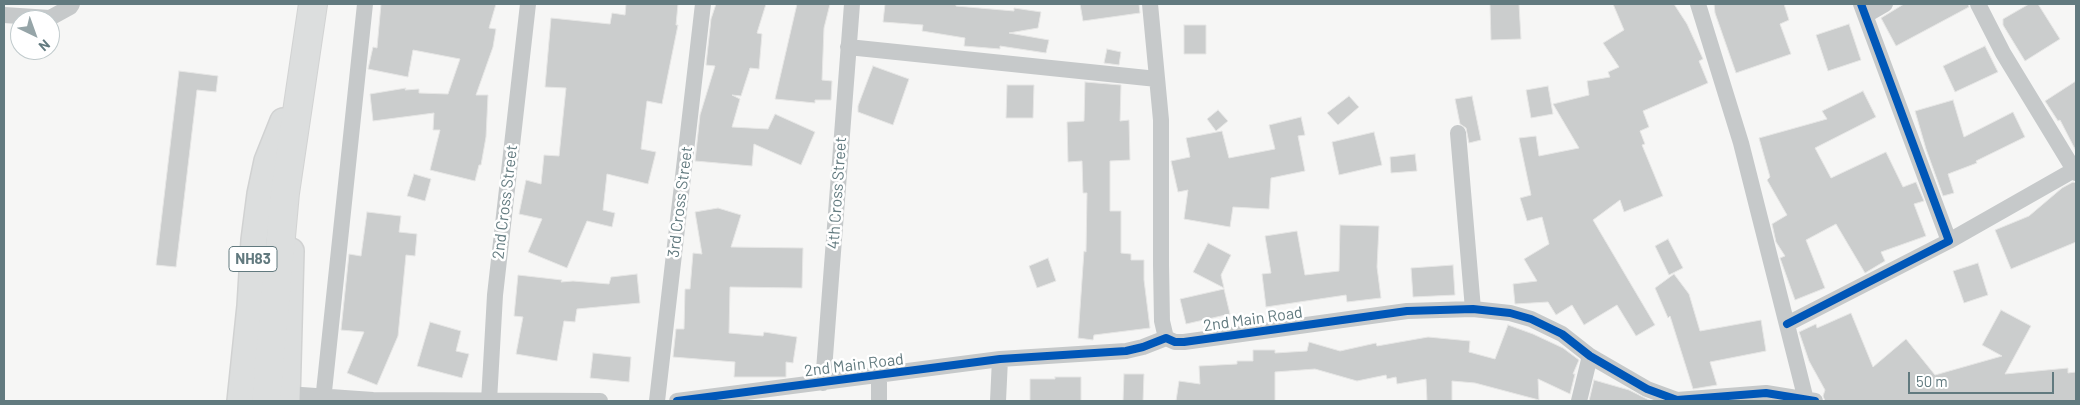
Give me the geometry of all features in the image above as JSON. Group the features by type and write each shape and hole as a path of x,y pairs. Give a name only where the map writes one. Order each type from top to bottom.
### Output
{"highway":[{"name":"NH83","path":"289,122 295,4"},
{"name":"NH83","path":"289,122 313,4"},
{"path":"280,194 289,122"},
{"name":"NH83","path":"280,194 280,399"},
{"name":"NH83","path":"256,401 280,194"}],"main road":[{"path":"280,399 289,122"},
{"name":"NH83","path":"240,401 250,306 254,240 260,194 267,161 289,122"}],"street":[{"path":"4,16 50,18 72,4"},
{"path":"323,399 365,4"},
{"name":"2nd Cross Street","path":"489,400 494,295 528,4"},
{"name":"3rd Cross Street","path":"657,401 703,4"},
{"name":"4th Cross Street","path":"823,383 852,4"},
{"path":"1150,4 1161,120 1162,321 1166,338"},
{"path":"1698,4 1741,143 1787,324 1810,400"},
{"path":"1884,4 1863,9 1949,241"},
{"path":"1787,324 1949,241 2075,172 2003,53 1978,4"},
{"path":"848,47 1157,79"},
{"path":"1458,133 1473,309"},
{"name":"2nd Main Road","path":"677,401 1000,360 1126,351 1144,347 1166,338 1175,342 1184,342 1407,311 1473,309 1510,313 1532,319 1562,334 1590,356 1647,389 1676,401 1766,393 1810,400"},
{"path":"1579,401 1590,356"},
{"path":"998,401 1000,360"},
{"path":"879,401 880,375"},
{"path":"280,399 600,401"}],"building":[{"path":"381,4 496,4 489,28 496,29 493,47 476,95 488,95 486,137 481,165 479,165 475,181 430,170 440,130 433,130 434,113 373,121 370,94 406,88 405,90 419,89 419,93 448,94 460,59 413,50 408,77 368,69 373,47 377,48"},
{"path":"626,4 678,4 676,25 678,25 662,104 647,101 641,149 656,152 648,184 607,174 603,210 615,213 612,227 587,221 567,268 528,252 542,219 519,214 526,180 541,184 544,155 559,156 566,88 545,87 551,18 610,24 612,13 625,15"},
{"path":"716,4 766,4 757,33 762,34 759,69 750,68 741,96 732,95 740,99 732,127 768,129 775,114 815,132 801,165 754,144 752,166 695,161 700,115 715,66 706,65 711,19"},
{"path":"797,4 830,4 824,28 822,80 832,81 831,100 815,100 815,103 775,99"},
{"path":"885,4 956,4 956,6 1014,11 1014,8 1041,12 1038,28 1009,33 1049,40 1046,53 1000,46 1000,49 964,46 965,38 922,31 923,25 883,22"},
{"path":"1080,4 1139,4 1140,13 1083,21"},
{"path":"1490,4 1519,4 1521,39 1491,40"},
{"path":"1613,4 1674,4 1687,24 1703,59 1699,61 1708,83 1643,111 1649,127 1640,131 1645,144 1642,145 1663,196 1624,212 1620,200 1593,220 1655,325 1636,336 1617,305 1584,325 1572,305 1556,315 1548,302 1515,304 1513,284 1537,281 1524,259 1549,244 1542,217 1527,221 1520,198 1531,195 1519,138 1536,136 1539,156 1579,148 1553,104 1589,95 1587,81 1610,77 1608,72 1619,67 1603,43 1624,30"},
{"path":"1714,4 1784,4 1789,20 1780,24 1791,54 1736,73 1715,13"},
{"path":"1904,4 1968,4 1969,7 1896,46 1881,18"},
{"path":"2029,4 2038,4 2060,39 2025,61 2003,25 2003,19"},
{"path":"1849,24 1861,60 1828,71 1816,35"},
{"path":"1184,25 1206,25 1206,54 1184,54"},
{"path":"1985,46 1998,72 1955,92 1943,66"},
{"path":"1107,49 1121,52 1119,65 1104,63"},
{"path":"873,66 909,79 893,125 858,112 858,106"},
{"path":"179,71 218,76 216,92 197,90 176,267 156,265"},
{"path":"2076,81 2076,151 2060,120 2058,121 2045,101"},
{"path":"1085,82 1121,85 1120,121 1129,120 1130,160 1110,161 1110,211 1121,211 1121,253 1131,254 1131,260 1144,260 1144,280 1150,328 1094,335 1093,340 1078,338 1084,251 1086,252 1087,193 1083,193 1082,161 1068,162 1067,122 1084,121"},
{"path":"1007,85 1034,85 1033,118 1006,118"},
{"path":"1548,86 1553,114 1531,118 1526,90"},
{"path":"1863,91 1876,117 1815,148 1831,178 1886,152 1903,187 1916,182 1924,201 1914,204 1926,236 1881,252 1885,261 1865,273 1836,224 1806,240 1825,288 1795,300 1780,258 1785,256 1776,242 1772,224 1787,215 1767,180 1770,177 1759,138 1827,119 1822,111"},
{"path":"1349,96 1359,107 1338,125 1327,113"},
{"path":"1472,96 1481,140 1469,143 1466,128 1460,124 1455,99"},
{"path":"1953,100 1964,137 2013,112 2025,137 1976,161 1977,163 1948,174 1954,193 1943,196 1915,111"},
{"path":"1218,110 1228,121 1216,131 1207,119"},
{"path":"1301,117 1305,135 1298,136 1305,171 1271,178 1269,209 1233,207 1230,227 1184,219 1188,190 1178,192 1171,161 1190,157 1186,138 1222,131 1229,158 1275,149 1269,125"},
{"path":"1374,132 1382,165 1339,175 1332,142"},
{"path":"1415,154 1417,171 1391,173 1390,157"},
{"path":"414,174 431,179 425,201 407,196"},
{"path":"2073,182 2076,183 2076,242 2011,269 1995,230 2029,216 2062,188"},
{"path":"718,208 741,215 731,247 803,248 802,288 730,287 729,333 763,336 764,332 797,337 793,363 786,362 786,377 734,377 735,362 673,357 676,329 684,329 685,289 690,289 693,253 702,254 695,212"},
{"path":"367,212 401,216 399,232 417,234 415,256 406,255 398,336 377,385 347,373 364,332 341,330 349,254 361,256"},
{"path":"1340,225 1379,226 1377,267 1381,298 1347,302 1346,295 1266,307 1262,274 1271,273 1265,236 1297,231 1305,275 1339,271"},
{"path":"1668,239 1683,268 1669,275 1655,246"},
{"path":"1208,243 1231,255 1221,275 1224,288 1193,272"},
{"path":"1048,258 1056,281 1037,288 1029,266"},
{"path":"1978,263 1988,295 1964,303 1953,271"},
{"path":"1453,265 1455,295 1413,297 1411,268"},
{"path":"637,274 640,303 577,309 575,322 564,321 557,361 516,354 523,317 514,316 518,275 562,280 561,282 609,284 611,277"},
{"path":"1674,274 1689,294 1700,331 1761,320 1766,351 1710,362 1717,385 1693,389 1670,316 1668,318 1655,288"},
{"path":"1224,289 1230,314 1186,324 1180,299"},
{"path":"2001,310 2031,326 2005,374 2068,368 2068,373 2076,372 2076,401 1825,401 1823,396 1825,390 1809,361 1799,332 1816,324 1817,328 1851,313 1873,367 1906,339 1935,375 2002,356 1982,345"},
{"path":"430,322 461,331 456,351 469,354 462,378 417,366"},
{"path":"1508,325 1563,348 1579,360 1573,374 1575,374 1570,394 1538,379 1539,400 1475,383 1452,381 1452,401 1427,401 1426,379 1397,384 1396,377 1387,379 1386,375 1357,381 1315,369 1275,372 1275,401 1176,401 1179,381 1200,384 1199,366 1237,364 1237,361 1253,361 1253,350 1275,350 1275,353 1307,351 1309,342 1340,351 1376,343 1377,346 1428,337 1470,341 1469,352 1495,359"},
{"path":"593,353 631,357 629,382 590,378"},
{"path":"1124,374 1144,374 1143,401 1123,401"},
{"path":"1055,377 1081,377 1081,401 1030,401 1030,379 1055,379"},
{"path":"1594,380 1629,390 1651,401 1589,401"}],"cycle path":[{"path":"1787,324 1949,241 1861,4"},
{"path":"677,401 1000,359 1126,351 1166,338 1175,342 1184,342 1407,311 1473,309 1510,313 1531,319 1562,334 1590,356 1647,389 1677,400 1766,393 1815,401"}]}
